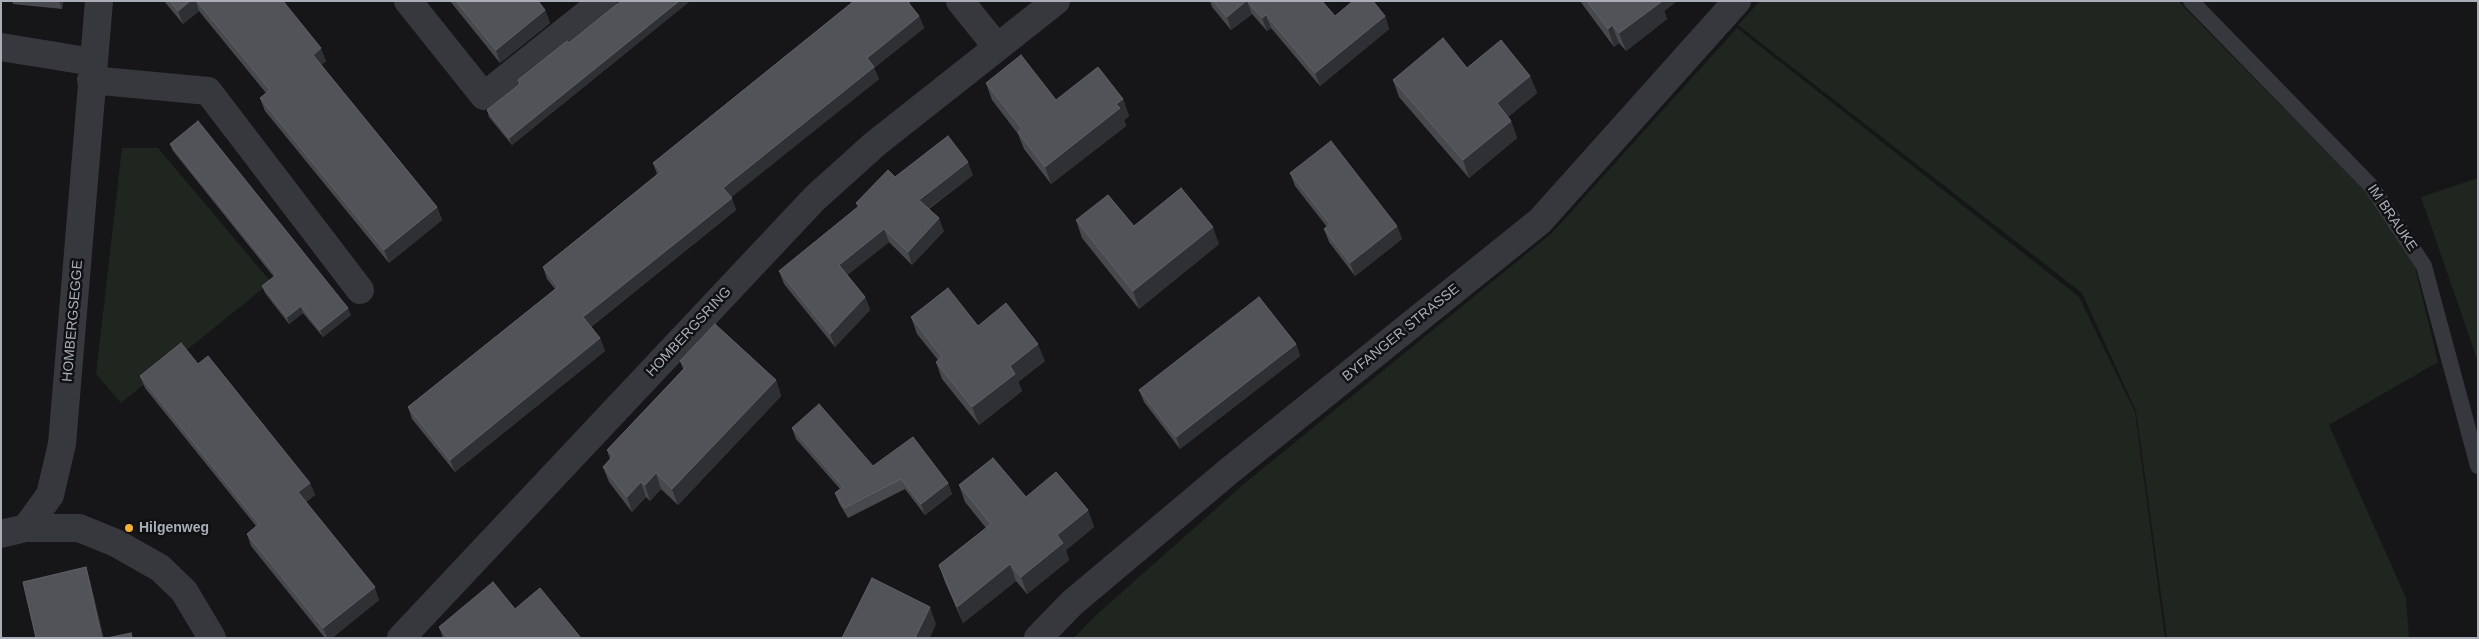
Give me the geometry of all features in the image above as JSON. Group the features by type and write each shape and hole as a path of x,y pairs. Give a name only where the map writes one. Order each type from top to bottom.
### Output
{"street":[{"name":"HOMBERGSEGGE","path":"14,531 50,495 62,444 99,1"},
{"path":"408,1 484,96 603,1"},
{"path":"960,1 996,47"},
{"name":"HOMBERGSRING","path":"401,638 815,198 875,144 1056,1"},
{"name":"BYFANGER STRASSE","path":"1038,638 1072,604 1230,471 1540,221 1738,1"},
{"path":"1,46 92,71 208,91 360,290"},
{"path":"14,531 78,528 138,554 160,568 184,591 212,638"}],"lane":[{"name":"IM BRAUKE","path":"2191,1 2371,186 2424,266 2478,466"}],"shaded area":[{"path":"1760,1 2178,1 2364,190 2415,267 2438,362 2329,425 2406,598 2409,638 2167,638 2136,411 2082,293 1738,25"},
{"path":"1737,28 2079,297 2135,412 2165,638 1074,638 1094,617 1245,483 1552,233"},
{"path":"122,148 158,148 271,282 121,403 96,374"},
{"path":"2478,178 2478,362 2421,197"}],"building":[{"path":"170,1 190,1 178,11"},
{"path":"197,1 283,1 321,48 313,55 437,207 384,250 260,98 270,90"},
{"path":"456,1 538,1 545,10 496,50"},
{"path":"621,1 679,1 509,138 487,110 520,84 518,80 567,41 569,43"},
{"path":"854,1 907,1 919,16 867,58 874,67 723,188 732,198 583,317 600,338 450,460 408,407 558,287 543,267 661,172 653,163"},
{"path":"1213,1 1246,1 1227,17"},
{"path":"1247,1 1322,1 1335,16 1353,1 1373,1 1385,16 1315,73 1266,15 1262,18"},
{"path":"1587,1 1661,2 1619,33 1612,25 1608,29"},
{"path":"1443,38 1467,68 1501,40 1530,76 1497,103 1511,121 1463,160 1393,80"},
{"path":"1021,55 1056,100 1098,67 1123,99 1116,104 1120,108 1045,167 1018,132 1022,129 986,83"},
{"path":"198,121 348,308 320,330 301,306 287,317 262,286 276,275 170,144"},
{"path":"948,136 968,162 919,200 939,218 908,252 884,229 839,265 865,297 830,334 779,271 859,206 856,203 888,170 895,177"},
{"path":"1331,141 1397,226 1350,263 1324,229 1330,224 1290,173"},
{"path":"1181,188 1213,227 1133,291 1076,220 1108,195 1134,226"},
{"path":"948,288 978,326 1006,303 1038,344 1010,366 1015,374 972,407 936,362 942,357 911,317"},
{"path":"1259,297 1296,344 1176,437 1139,390"},
{"path":"715,324 776,380 672,489 656,473 645,485 641,482 627,497 603,467 613,456 607,450 686,367 680,361"},
{"path":"181,343 198,364 208,356 310,483 298,492 375,587 323,628 247,534 259,524 140,376"},
{"path":"819,404 873,466 913,437 948,483 921,504 901,479 844,508 835,493 843,487 792,428"},
{"path":"993,458 1026,497 1056,472 1088,510 1057,535 1063,543 1021,577 1010,564 957,607 939,565 991,524 959,485"},
{"path":"86,567 102,638 36,638 23,582"},
{"path":"872,578 930,607 915,638 842,638"},
{"path":"493,582 515,609 540,588 581,638 448,638 439,627"},
{"path":"131,633 132,638 107,638"}],"place":[{"name":"Hilgenweg","path":"129,528"}]}
